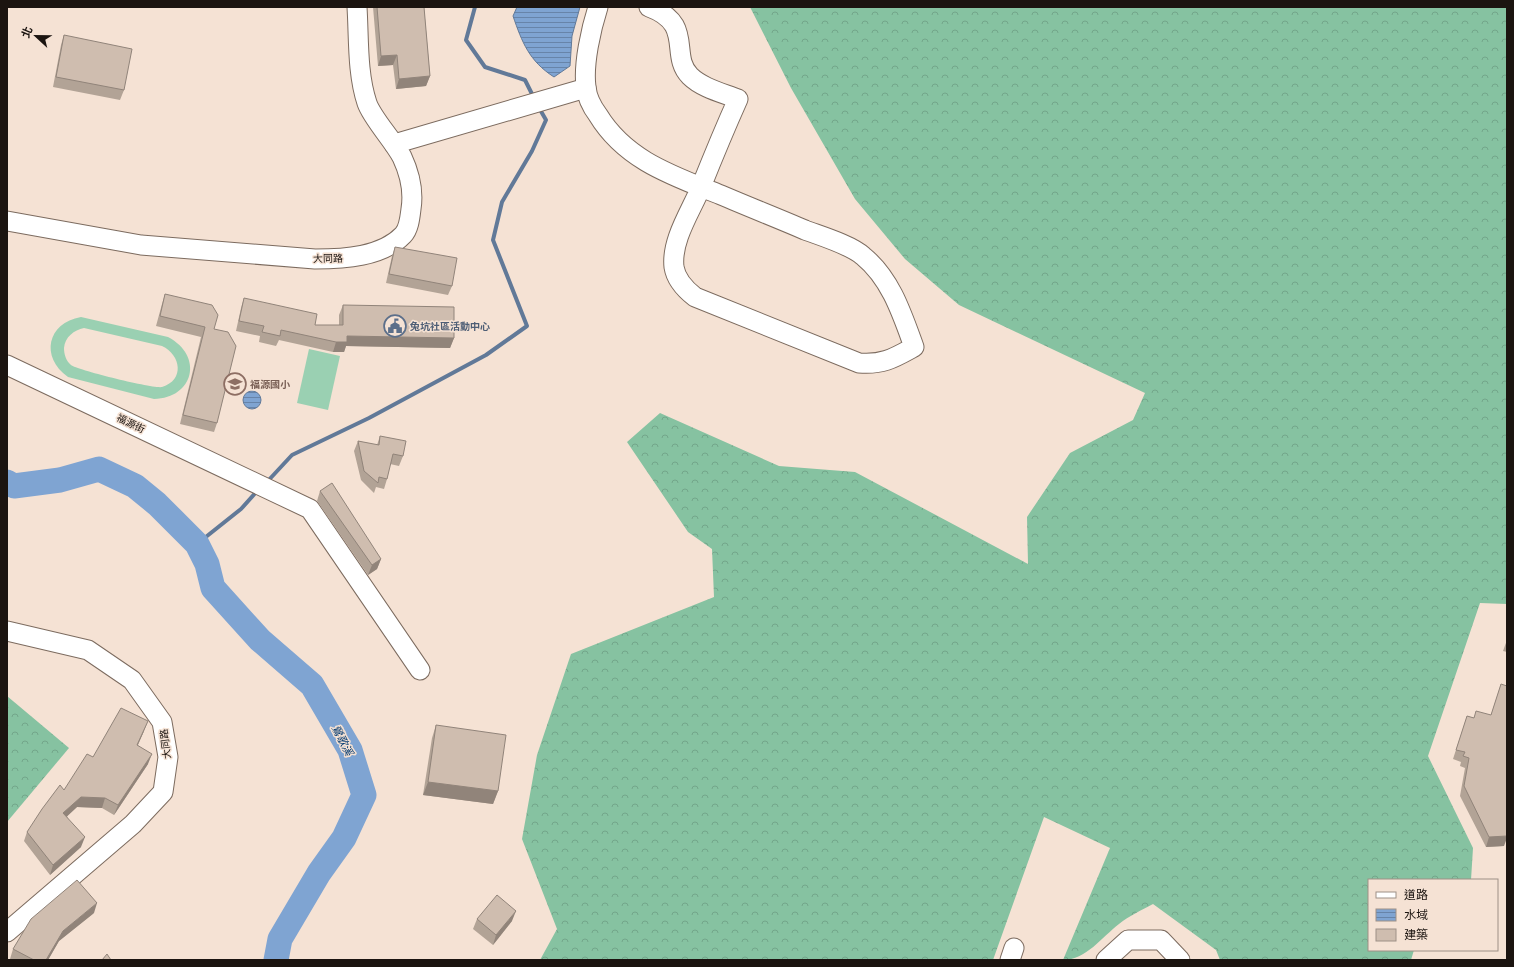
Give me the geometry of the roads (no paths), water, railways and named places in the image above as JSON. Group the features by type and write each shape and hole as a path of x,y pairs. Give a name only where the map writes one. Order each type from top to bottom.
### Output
{"street":[{"name":"大同路","path":"7,221 141,245 315,259 350,257 387,247 404,234 409,220 414,195 410,178 402,157 368,104 362,78 357,7"},
{"path":"598,7 586,65 586,88 591,104 606,129 627,150 655,168 701,187 834,242 862,255 882,276 899,305 914,347 889,361 873,364 859,363 842,358 691,294 679,280 674,268 678,239 701,187 738,99 698,82 690,76 684,67 676,28 662,12 649,7"},
{"path":"394,144 586,88"},
{"name":"福源街","path":"7,365 310,509 420,670"},
{"name":"大同路","path":"7,631 88,650 132,680 162,722 168,757 163,792 133,824 7,932"},
{"path":"1106,960 1128,940 1161,940 1180,960"}],"water":[{"path":"517,7 580,7 572,36 570,66 554,77 545,71 532,58 523,43 513,16"},
{"path":"252,391 258,394 261,400 258,406 252,409 246,406 243,400 246,394"}],"waterway":[{"path":"475,7 466,40 485,67 525,80 534,98"},
{"path":"266,483 292,455 369,418 486,355 527,326 493,240 502,202 532,151 546,120 538,106"},
{"name":"鶯歌溪","path":"7,482 14,486 60,480 99,469 135,486 157,504 197,544 207,564 213,588 260,640 312,685 350,750 364,795 344,838 319,873 280,939 276,960"},
{"path":"197,544 241,509 258,490"}],"place":[{"name":"兔坑社區活動中心","path":"395,326"},
{"name":"福源國小","path":"235,384"}]}
